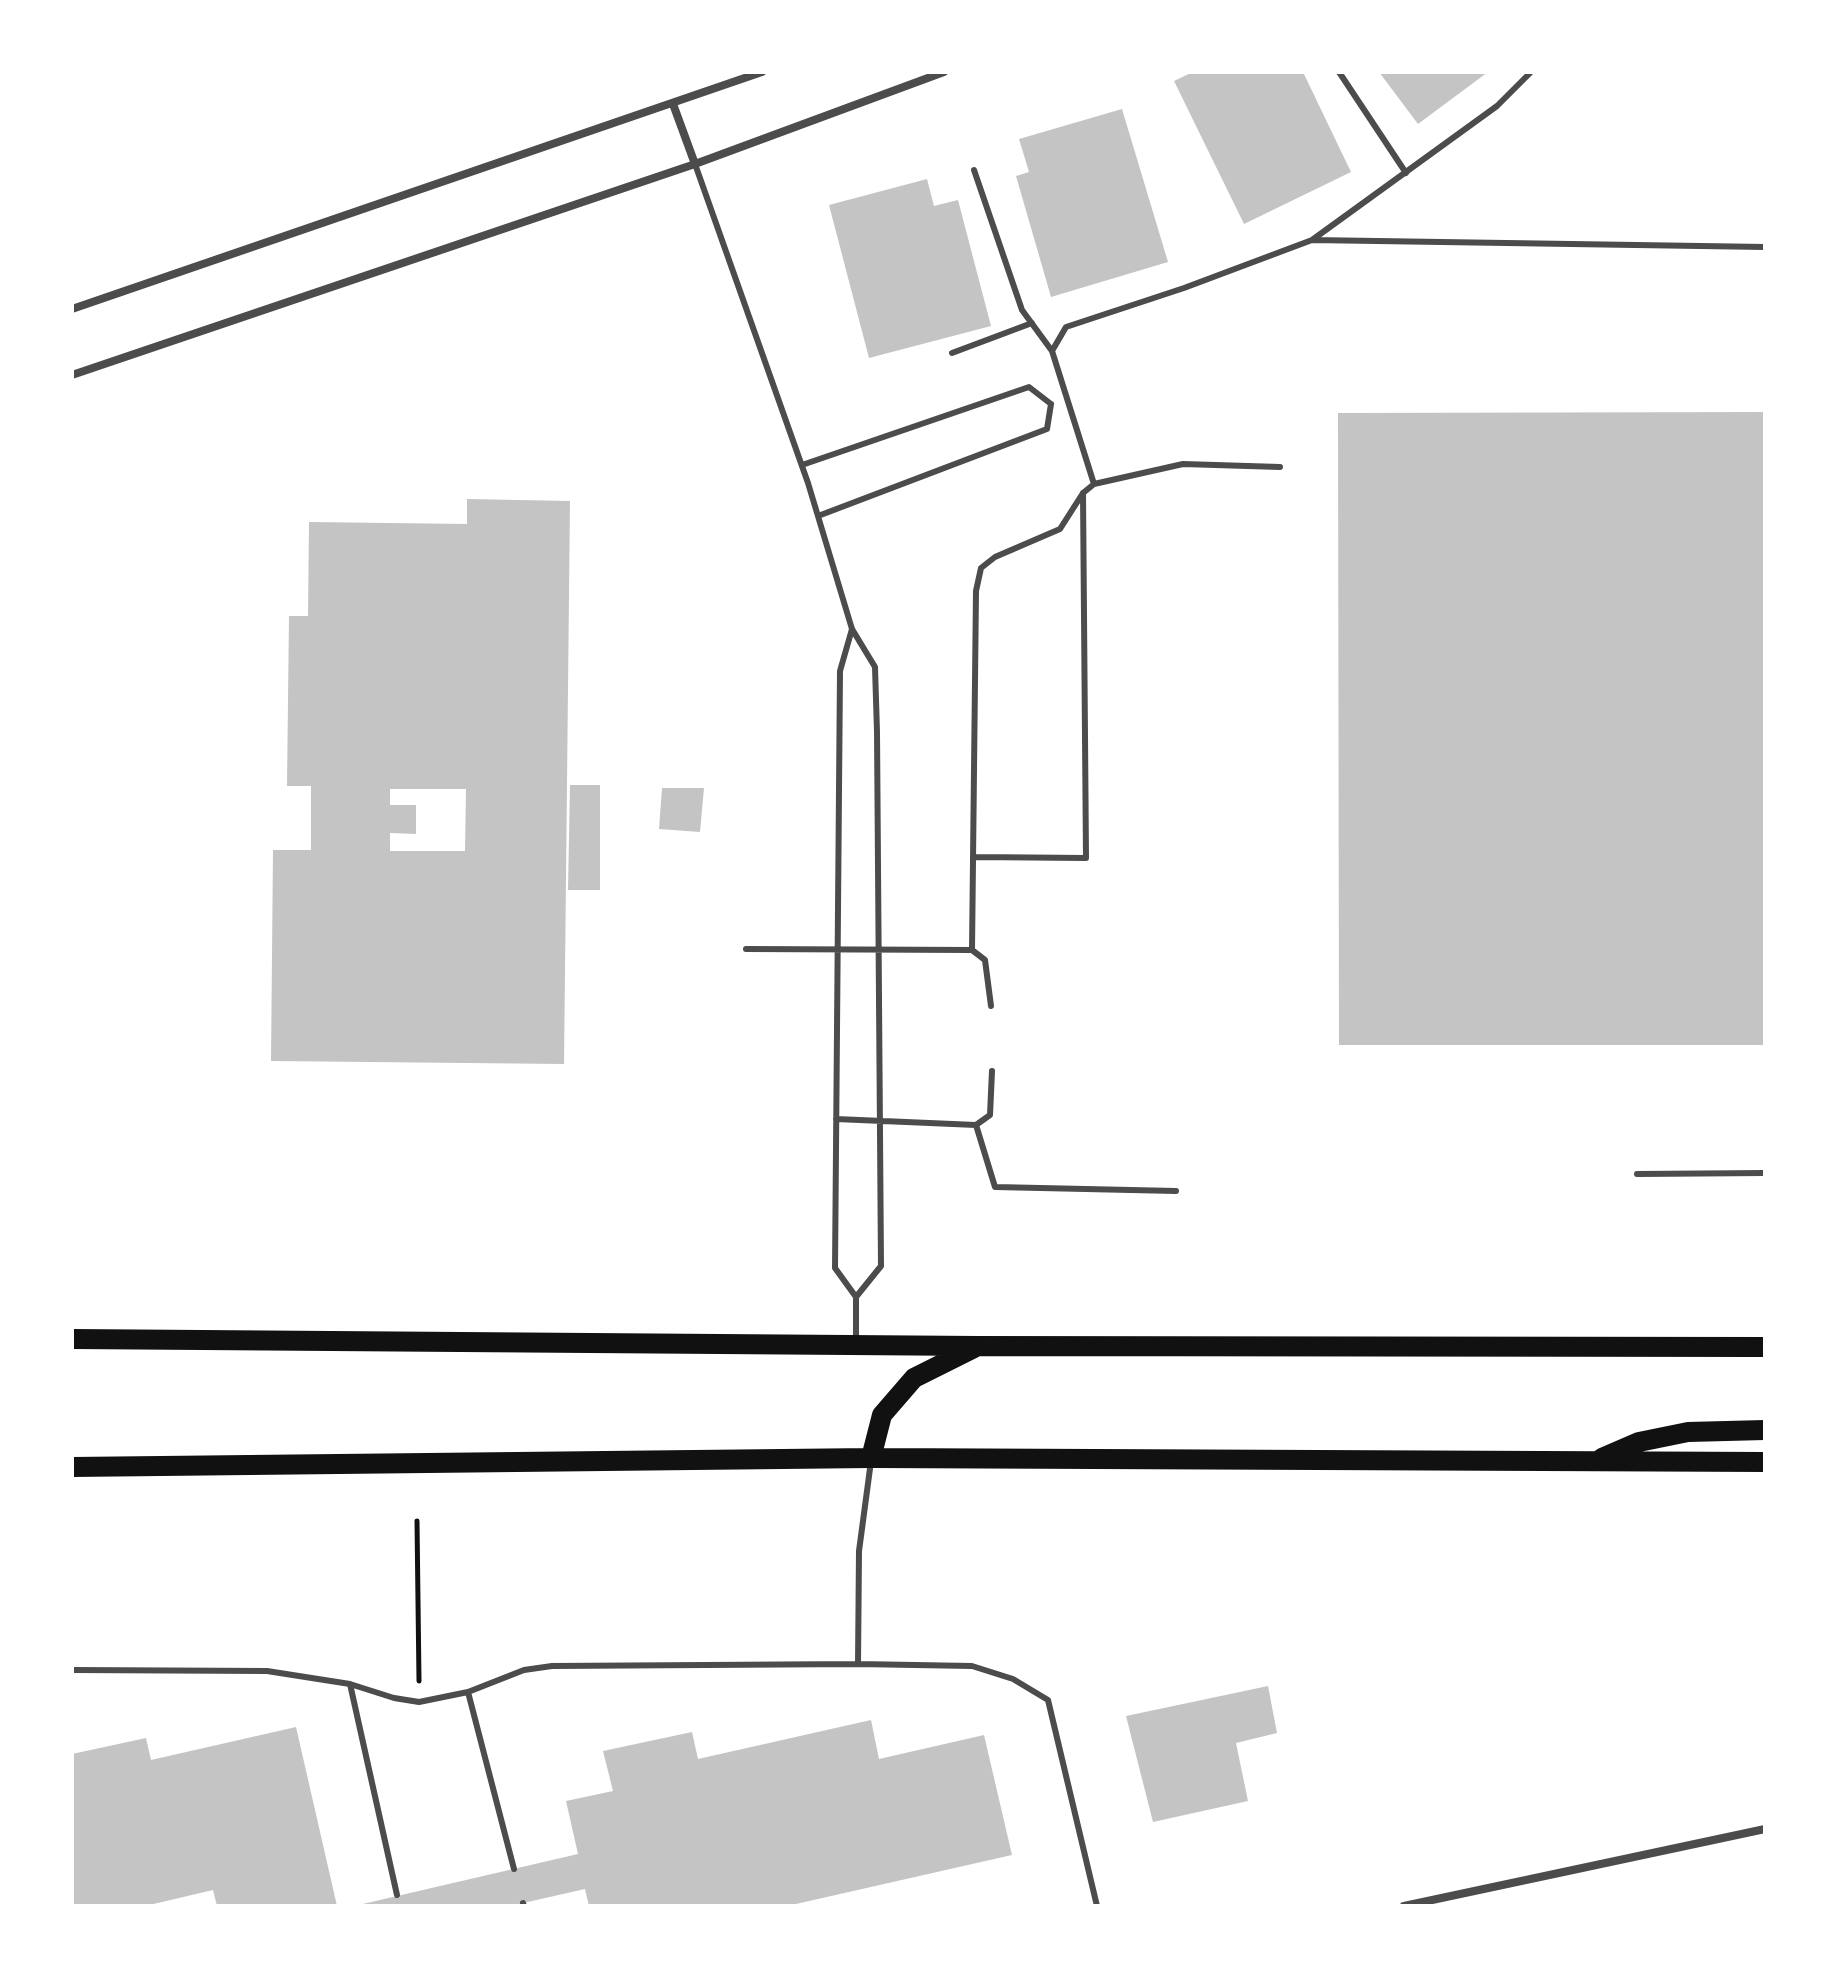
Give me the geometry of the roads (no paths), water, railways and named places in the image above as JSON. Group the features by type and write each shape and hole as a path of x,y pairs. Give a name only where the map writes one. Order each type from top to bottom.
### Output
{"main road":[{"path":"72,1339 978,1346 1765,1347"},
{"path":"871,1458 882,1415 914,1378 978,1346"},
{"path":"1595,1461 1639,1442 1688,1432 1765,1430"},
{"path":"72,1467 871,1458 1765,1462"}],"street":[{"path":"72,309 762,72"},
{"path":"72,375 695,164 944,72"},
{"path":"673,104 695,164"},
{"path":"1404,1906 1765,1829"}],"lane":[{"path":"1339,72 1406,173"},
{"path":"1052,351 1066,327 1184,288 1312,240 1497,106 1531,72"},
{"path":"695,164 802,465 852,629 875,667 881,1266 856,1297"},
{"path":"974,170 1022,310 1052,351 1094,484"},
{"path":"1312,240 1765,247"},
{"path":"952,353 1032,323"},
{"path":"802,465 1029,387 1051,404"},
{"path":"1051,404 1066,398"},
{"path":"818,516 1047,429 1051,404"},
{"path":"972,950 976,591 981,568 1004,553 1060,529 1083,493 1094,484 1183,464 1280,467"},
{"path":"974,857 1086,858 1083,493"},
{"path":"852,629 840,671 835,1268 856,1297 856,1345"},
{"path":"746,949 972,950 985,960 991,1006"},
{"path":"836,1119 976,1125 990,1115 992,1071"},
{"path":"976,1125 995,1187 1176,1191"},
{"path":"1637,1174 1765,1173"},
{"path":"858,1664 859,1551 871,1458"},
{"path":"72,1670 267,1671 350,1684 394,1698 419,1702 468,1692 524,1670 552,1666 972,1666 1013,1679 1048,1700 1097,1906"},
{"path":"350,1684 397,1895"},
{"path":"468,1692 514,1869"}]}
